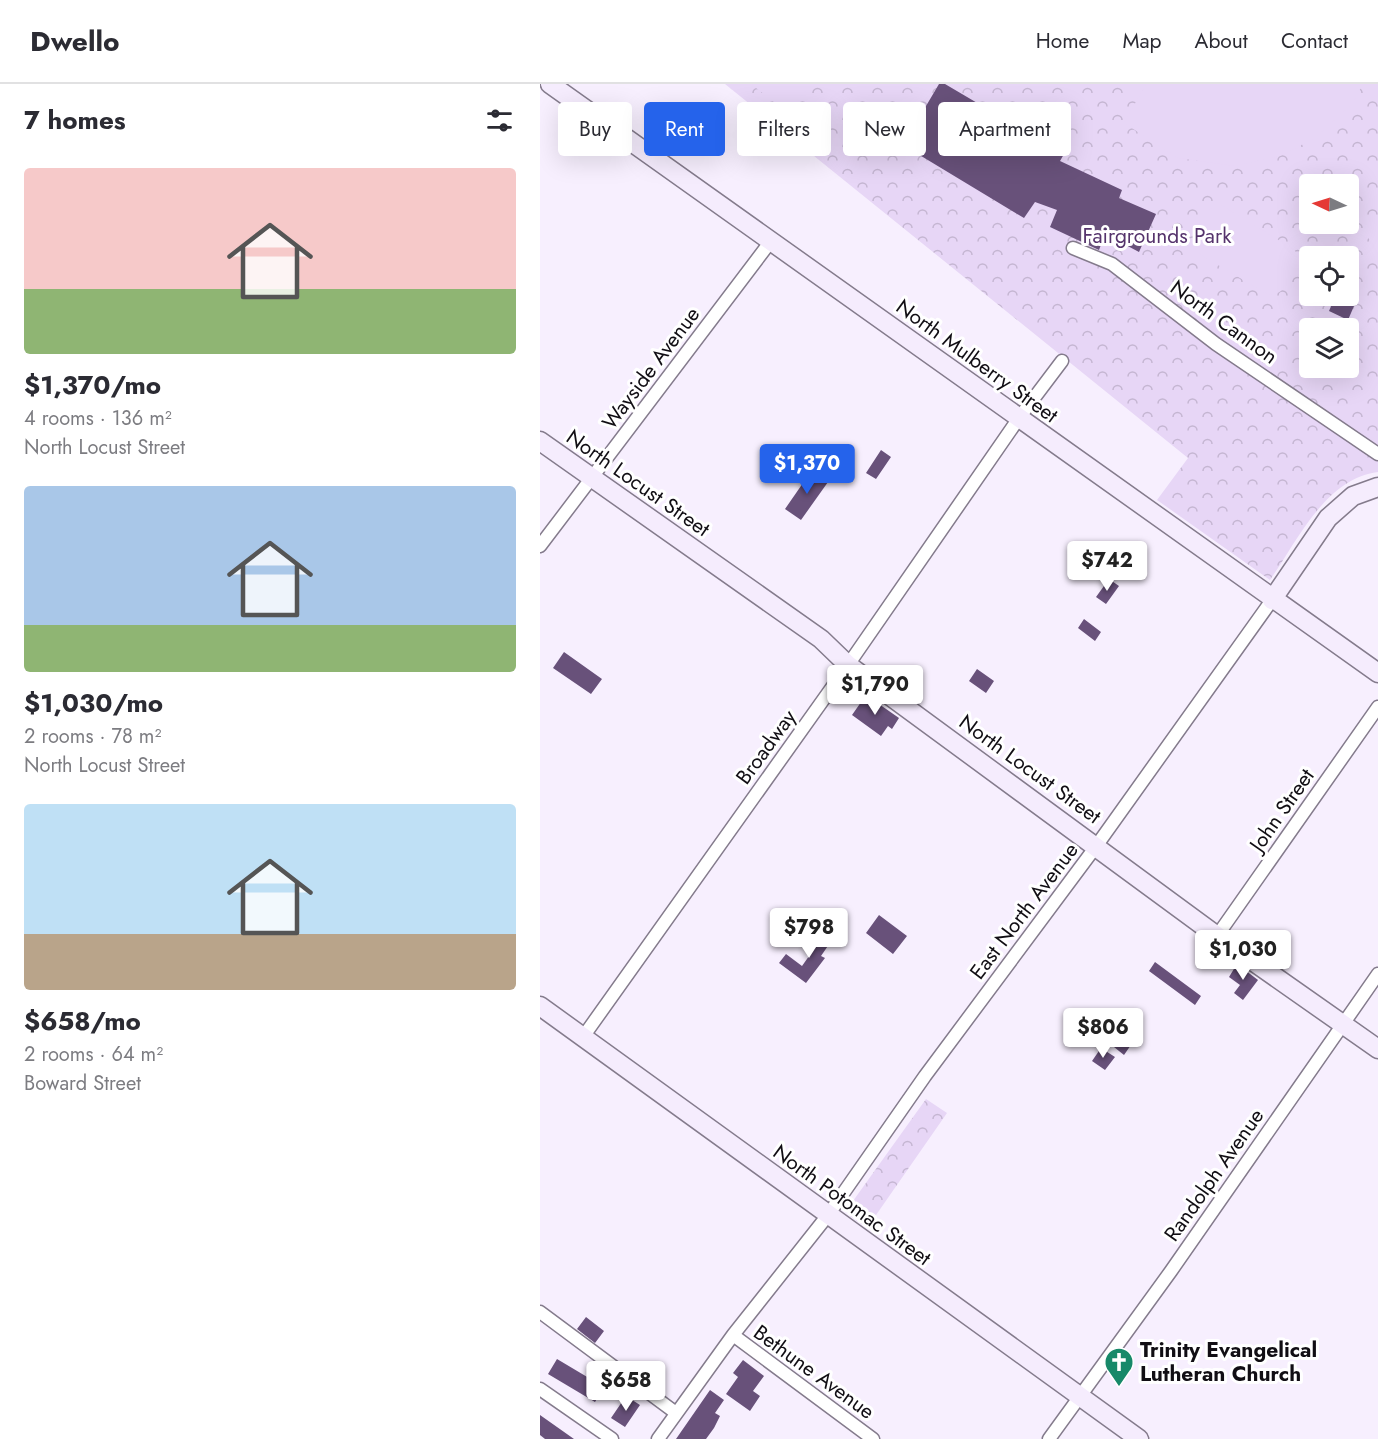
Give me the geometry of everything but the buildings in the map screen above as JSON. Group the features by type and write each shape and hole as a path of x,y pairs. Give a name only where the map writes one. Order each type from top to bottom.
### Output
{"main road":[{"name":"North Mulberry Street","path":"550,84 1378,674"},
{"name":"North Locust Street","path":"540,441 821,639 848,666 1097,845 1217,936 1378,1049"},
{"path":"1272,600 1328,519 1353,496 1378,486"},
{"name":"North Potomac Street","path":"540,1006 1139,1439"}],"street":[{"name":"Wayside Avenue","path":"540,546 771,242"},
{"name":"North Cannon","path":"1073,248 1112,264 1216,344 1378,454"},
{"name":"Broadway","path":"583,1038 848,666 1019,418 1062,362"},
{"name":"East North Avenue","path":"658,1439 733,1335 828,1215 932,1066 1097,845 1272,600"},
{"name":"John Street","path":"1217,936 1378,707"},
{"name":"Randolph Avenue","path":"1049,1439 1171,1271 1378,974"},
{"path":"540,1312 676,1413"},
{"name":"Bethune Avenue","path":"733,1335 873,1439"},
{"path":"540,1389 612,1439"}],"green space":[{"name":"Fairgrounds Park","path":"725,84 1378,84 1378,472 1359,477 1343,486 1328,499 1303,530 1270,580 1157,500 1188,458 814,156 831,156 831,102 747,102"},
{"path":"751,84 811,84 797,102 774,102"},
{"path":"1146,84 1363,84 1352,104 1315,138 1280,156 1234,166 1178,158 1124,123"},
{"path":"1221,205 1295,250 1298,262 1281,291 1274,295 1267,294 1196,252 1191,246 1209,210"},
{"path":"1378,220 1378,265 1371,260 1374,245 1365,234 1366,225"},
{"path":"926,1099 947,1113 867,1228 850,1216 848,1208"}],"place":[{"name":"Trinity Evangelical Lutheran Church","path":"1119,1388"}]}
